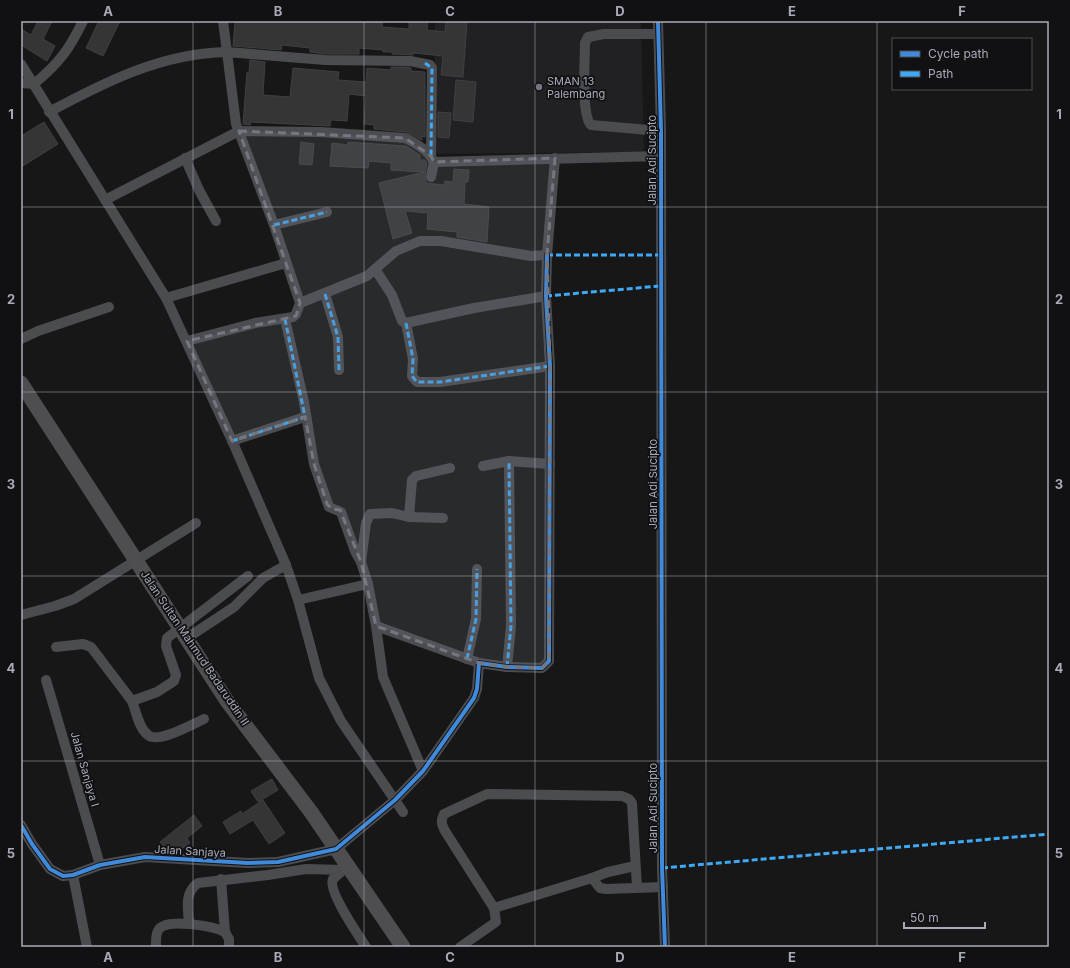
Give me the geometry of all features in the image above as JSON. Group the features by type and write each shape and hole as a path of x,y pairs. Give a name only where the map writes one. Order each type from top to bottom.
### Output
{"highway":[{"name":"Jalan Sultan Mahmud Badaruddin II","path":"21,383 227,700 311,812 336,849 346,869 404,947"}],"street":[{"path":"21,83 34,84 56,66 71,45 83,21"},
{"path":"187,341 255,323 285,319 296,314 300,303 274,225 236,124 223,21"},
{"name":"Jalan Adi Sucipto","path":"658,21 661,131 663,887 665,947"},
{"path":"658,34 589,36 585,43 585,106 586,118 591,125 661,131"},
{"path":"49,112 90,90 131,72 170,59 204,53 226,52 325,60 410,61 430,65 432,68 431,177"},
{"path":"21,64 49,112 166,298 232,441 286,565 298,600 319,678 342,721 403,812"},
{"path":"105,200 239,131 321,132 405,138 413,141 432,159 661,156"},
{"path":"185,158 199,190 216,221"},
{"path":"376,626 480,663 507,667 542,668 549,661 550,366 546,296 547,255 555,158"},
{"path":"274,225 327,212"},
{"path":"300,303 367,276 396,251 420,241 441,241 531,256 547,255"},
{"path":"166,298 286,263"},
{"path":"375,269 392,295 402,322 406,323 474,308 546,296"},
{"path":"325,294 338,336 339,370"},
{"path":"21,339 46,328 109,307"},
{"path":"285,319 314,464 327,504 329,508 341,512 355,551 361,562 368,584 376,626 383,677 423,771"},
{"path":"406,323 413,359 412,376 417,382 440,382 550,366"},
{"path":"232,441 305,417"},
{"path":"483,466 509,461 550,464"},
{"path":"507,667 511,626 509,461"},
{"path":"409,517 412,480 416,476 450,468"},
{"path":"361,562 366,523 370,514 392,514 409,517 443,518"},
{"path":"21,615 55,606 74,599 196,523"},
{"path":"132,701 157,692 174,681 176,675 165,642 167,638 184,633 234,607 263,578 286,565"},
{"path":"467,658 476,619 478,569"},
{"path":"184,633 248,576"},
{"path":"298,600 368,584"},
{"path":"56,647 83,644 91,647 132,701 143,730 148,736 153,738 161,738 204,719"},
{"path":"336,849 395,800 423,771 474,698 477,689 480,663"},
{"name":"Jalan Sanjaya I","path":"46,680 100,865"},
{"path":"460,947 496,922 494,908 441,823 444,814 487,794 622,796 630,799 632,804 637,887"},
{"path":"21,825 32,844 50,869 63,876 73,875 87,947"},
{"name":"Jalan Sanjaya","path":"73,875 100,865 145,858 248,863 278,862 336,849"},
{"path":"494,908 608,872 635,866"},
{"path":"189,924 188,900 192,887 198,882 268,875 306,869 346,869"},
{"path":"346,869 333,879 332,887 350,923 366,947"},
{"path":"592,878 600,888 606,889 663,887"},
{"path":"221,879 225,932 229,939 229,947"},
{"path":"156,947 156,935 159,929 164,925 189,924 225,932"}],"highlighted area":[{"path":"239,131 405,138 431,156 434,162 555,158 547,255 550,366 549,661 547,665 542,668 507,667 479,663 376,626 361,562 340,510 332,509 327,504 314,464 305,417 232,441 187,341 296,316 300,303"}],"shaded area":[{"name":"SMAN 13 Palembang","path":"435,21 641,21 644,152 435,154"}],"building":[{"path":"38,21 52,21 43,39 55,46 47,61 21,45 21,29 31,35"},
{"path":"99,21 120,21 103,56 86,48"},
{"path":"235,21 383,21 382,27 409,29 409,21 428,21 427,30 445,32 446,21 467,21 463,77 441,75 443,56 413,53 413,55 392,54 392,52 383,52 383,50 359,48 359,54 325,54 310,52 310,48 282,45 281,50 233,46"},
{"path":"250,60 265,62 263,95 290,97 293,68 339,72 338,80 366,82 367,68 391,70 391,67 409,67 411,68 411,71 425,72 425,137 422,136 422,140 406,132 374,129 374,125 364,124 366,96 349,94 347,121 331,120 330,126 251,122 250,125 243,124 247,72 249,73"},
{"path":"456,80 476,82 473,122 453,120"},
{"path":"438,112 451,113 449,138 438,137"},
{"path":"44,122 58,144 21,167 21,136"},
{"path":"301,142 314,144 312,165 299,164"},
{"path":"348,142 406,146 420,155 420,160 425,160 427,163 425,176 426,183 444,185 445,181 453,182 454,169 469,170 468,182 465,182 464,204 489,207 487,242 457,237 457,232 427,229 428,213 405,211 412,233 393,239 379,183 424,172 391,170 391,163 369,161 368,168 330,166 332,143 348,145"},
{"path":"272,779 278,790 258,802 251,791"},
{"path":"263,800 285,833 269,844 253,820 230,834 223,822 241,811 242,814"},
{"path":"194,815 202,826 187,838 190,843 177,852 168,852 160,842"}],"marked path":[{"path":"425,63 432,68 431,156"},
{"path":"274,225 327,212"},
{"path":"547,255 660,255"},
{"path":"546,296 660,286"},
{"path":"325,294 338,337 339,370"},
{"path":"232,441 305,417 285,319"},
{"path":"406,323 413,359 412,376 417,382 440,382 550,366"},
{"path":"507,667 511,626 509,461"},
{"path":"467,659 476,619 477,569"},
{"path":"662,868 1049,834"}],"cycle path":[{"path":"658,21 661,131 662,868 665,947"},
{"path":"21,825 32,844 50,869 63,876 73,875 100,865 145,857 248,863 278,862 336,849 395,800 423,771 474,698 477,689 479,663 507,667 542,668 549,661 550,366 546,296 547,255"}],"place":[{"name":"SMAN 13 Palembang","path":"539,87"}]}
